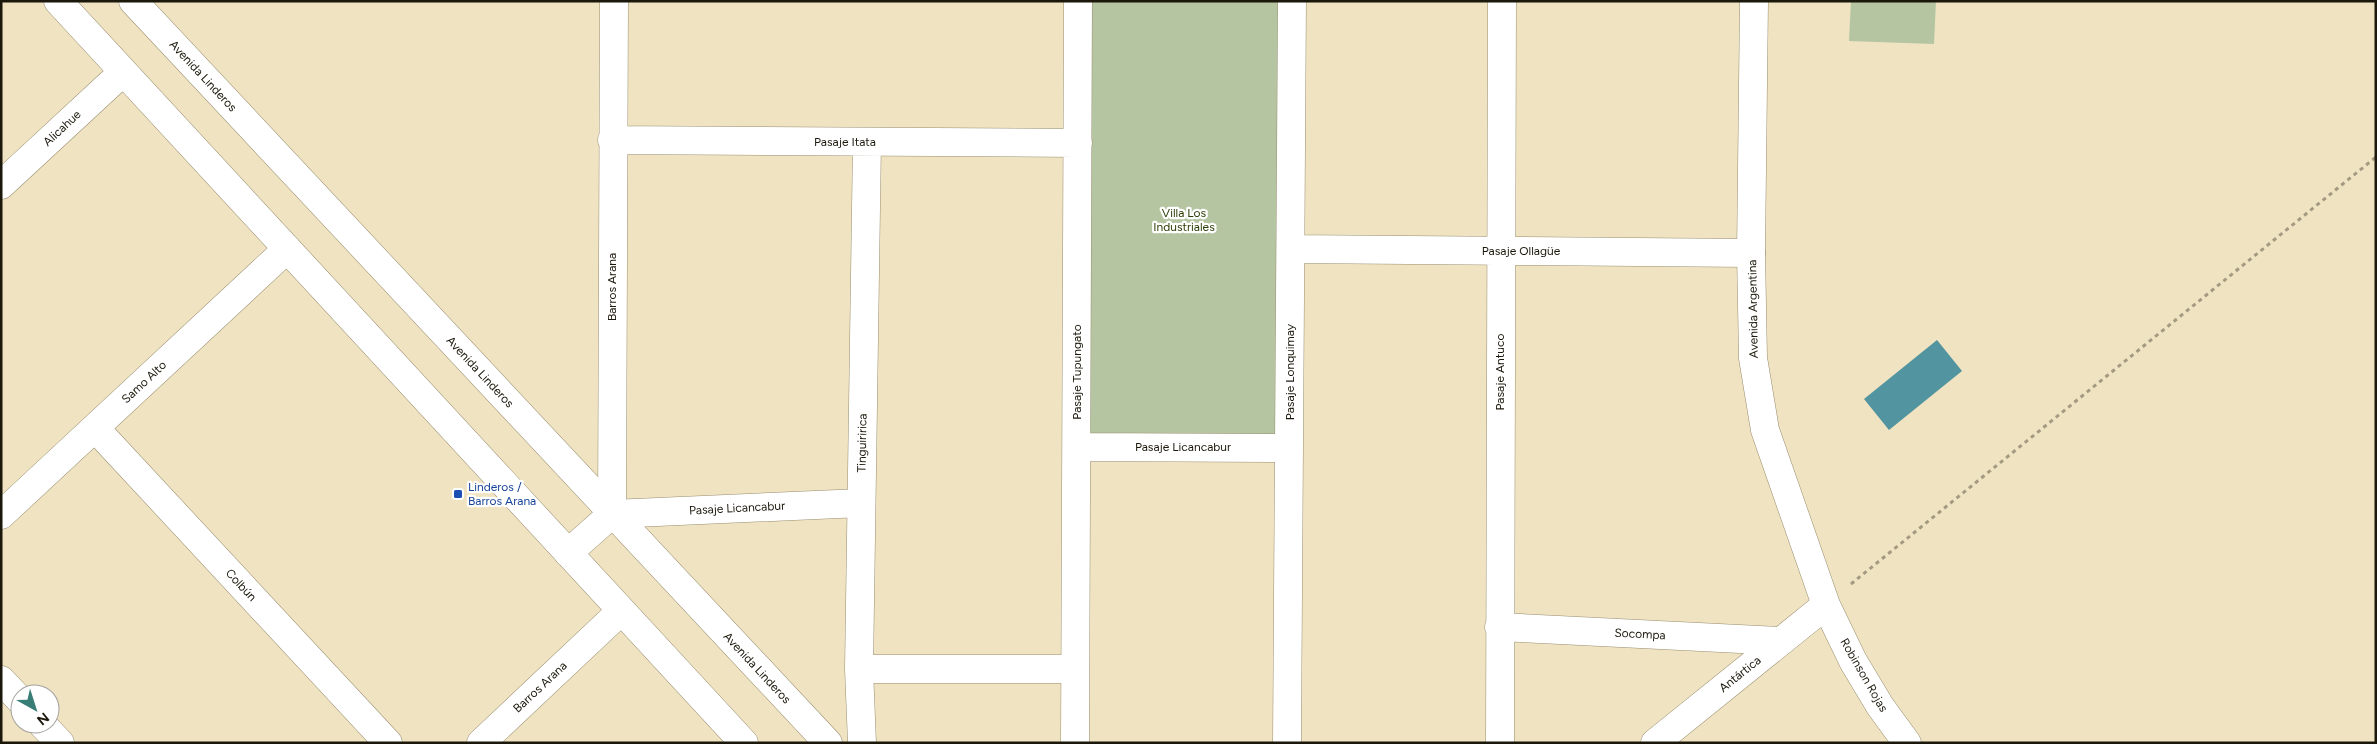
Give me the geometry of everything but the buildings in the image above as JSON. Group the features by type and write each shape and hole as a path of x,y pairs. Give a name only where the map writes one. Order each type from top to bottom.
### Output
{"street":[{"path":"58,1 744,743"},
{"name":"Avenida Linderos","path":"133,1 828,743"},
{"name":"Barros Arana","path":"612,514 614,1"},
{"name":"Pasaje Tupungato","path":"1075,743 1078,1"},
{"name":"Pasaje Lonquimay","path":"1287,743 1292,1"},
{"name":"Pasaje Antuco","path":"1500,743 1502,1"},
{"name":"Avenida Argentina","path":"1754,1 1751,252 1753,358 1765,430 1826,604"},
{"name":"Alicahue","path":"1,184 123,72"},
{"name":"Pasaje Itata","path":"612,140 1078,144"},
{"name":"Tinguiririca","path":"862,743 859,669 867,142"},
{"name":"Samo Alto","path":"1,515 287,249"},
{"name":"Pasaje Ollagüe","path":"1291,249 1751,252"},
{"name":"Colbún","path":"94,428 388,743"},
{"name":"Pasaje Licancabur","path":"1077,447 1289,448"},
{"name":"Pasaje Licancabur","path":"612,514 861,503"},
{"path":"568,553 612,514"},
{"name":"Antártica","path":"1654,743 1826,604"},
{"name":"Robinson Rojas","path":"1826,604 1880,706 1907,743"},
{"name":"Barros Arana","path":"481,743 621,611"},
{"name":"Socompa","path":"1499,627 1781,641"},
{"path":"859,669 1075,669"},
{"path":"1,680 10,689"}],"path":[{"path":"1826,604 2376,157"}],"green space":[{"name":"Villa Los Industriales","path":"1092,1 1279,1 1277,439 1089,439"},
{"path":"1851,1 1936,1 1934,44 1849,41"}],"water":[{"path":"1937,340 1962,371 1889,430 1864,399"}],"place":[{"name":"Linderos / Barros Arana","path":"458,494"}]}
